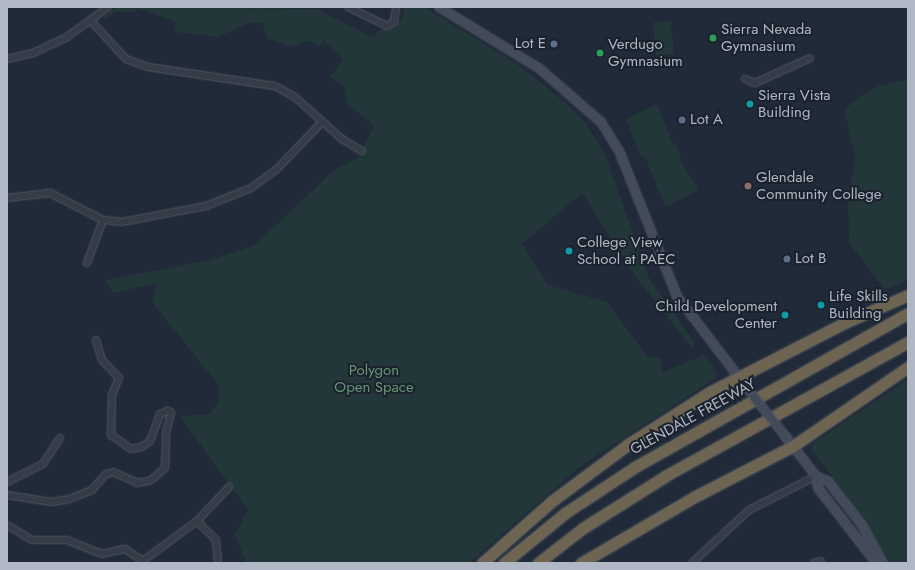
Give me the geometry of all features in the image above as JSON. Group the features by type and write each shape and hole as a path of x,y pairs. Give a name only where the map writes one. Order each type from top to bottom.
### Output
{"highway":[{"path":"482,563 552,500 627,445 742,380 908,295"},
{"name":"GLENDALE FREEWAY","path":"504,563 565,513 635,467 908,313"},
{"path":"538,563 583,528 667,475 908,342"},
{"path":"581,563 681,505 793,446 908,367"}],"main road":[{"path":"439,7 540,69 601,122 620,154 677,296 816,476 818,488 876,563"},
{"path":"816,476 828,481 862,525 882,563"}],"street":[{"path":"7,59 33,53 91,21 108,7"},
{"path":"348,7 387,26 394,22 396,7"},
{"path":"91,21 126,59 148,67 276,86 295,97 322,122 362,151"},
{"path":"745,79 755,83 810,58"},
{"path":"7,198 50,193 103,220 157,218 226,200 251,188 276,169 322,122"},
{"path":"87,263 103,220"},
{"path":"7,495 51,502 69,499 92,490 106,474 113,472 138,483 151,480 165,468 166,432 172,413 168,410 160,414 150,441 142,447 132,450 111,436 109,429 115,402 112,395 119,378 102,360 96,340"},
{"path":"7,482 43,464 60,438"},
{"path":"692,563 749,510 816,476"},
{"path":"7,525 32,540 67,540 101,554 125,549 141,562 197,521 229,487"},
{"path":"197,521 216,540 218,563"},
{"path":"814,563 821,561"}],"green space":[{"name":"Polygon Open Space","path":"117,7 317,9 374,38 380,29 393,29 403,17 404,7 424,7 516,63 567,104 585,123 604,151 649,278 694,342 692,348 633,273 582,193 522,244 548,285 607,302 647,356 660,358 663,372 703,355 717,372 716,378 581,466 469,563 246,563 235,534 248,509 179,416 210,414 218,401 220,387 152,302 157,283 113,293 105,280 210,260 255,245 334,170 359,157 374,126 346,102 344,86 330,77 343,60 324,40 320,46 308,41 292,47 266,38 263,23 251,22 218,37 174,32 176,22 137,8 135,12 115,12 106,19 103,17"},
{"path":"671,21 674,54 656,55 653,23"},
{"path":"908,79 908,280 885,290 849,243 848,200 855,159 845,112 850,104 878,86"},
{"path":"657,104 673,144 678,146 681,161 699,190 668,206 664,204 645,157 640,156 626,119"},
{"path":"908,379 908,563 890,563 849,498 811,449 812,444"}],"place":[{"name":"Sierra Nevada Gymnasium","path":"713,38"},
{"name":"Lot E","path":"554,44"},
{"name":"Verdugo Gymnasium","path":"600,53"},
{"name":"Sierra Vista Building","path":"750,104"},
{"name":"Lot A","path":"682,120"},
{"name":"Glendale Community College","path":"748,186"},
{"name":"College View School at PAEC","path":"569,251"},
{"name":"Lot B","path":"787,259"},
{"name":"Life Skills Building","path":"821,305"},
{"name":"Child Development Center","path":"785,315"}]}
